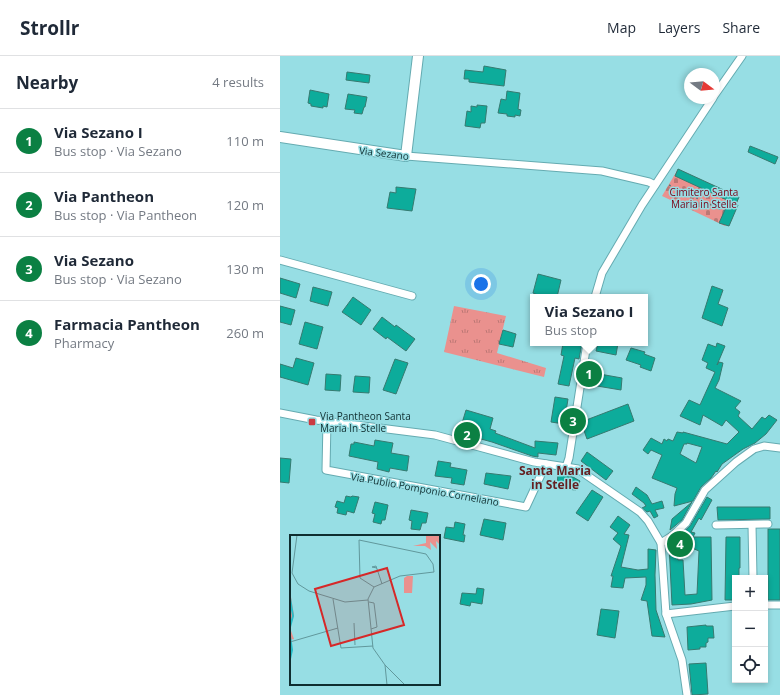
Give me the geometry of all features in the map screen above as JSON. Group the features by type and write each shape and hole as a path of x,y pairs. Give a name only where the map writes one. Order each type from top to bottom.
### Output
{"street":[{"path":"406,156 418,56"},
{"path":"720,87 742,56"},
{"path":"596,294 602,272 642,205 708,104"},
{"name":"Via Sezano","path":"280,137 406,156 602,171 649,182 655,185"},
{"path":"280,260 412,296"},
{"path":"566,467 569,458 587,346"},
{"path":"280,413 327,422 435,435 546,464 578,469 640,512 648,521 661,543 666,614 682,660 687,695"},
{"name":"Via Publio Pomponio Corneliano","path":"327,422 326,470 526,507 546,464"},
{"path":"661,543 672,536 686,523 705,490 736,462 754,449 764,446 780,448"},
{"path":"716,526 768,524"},
{"path":"752,525 753,575"},
{"path":"768,605 780,605"},
{"path":"666,614 732,606"}],"path":[{"path":"669,185 724,211"}],"green space":[{"name":"Cimitero Santa Maria in Stelle","path":"678,169 739,197 729,226 725,226 662,196"},
{"path":"454,306 506,316 497,353 546,368 544,377 444,352"}],"building":[{"path":"484,66 506,70 504,86 469,82 469,79 464,79 465,70 483,72"},
{"path":"347,72 370,75 369,83 346,80"},
{"path":"310,90 329,94 327,107 323,106 323,108 311,106 311,104 308,103"},
{"path":"507,91 520,93 518,109 521,110 520,116 507,116 507,114 498,113 501,99 506,100"},
{"path":"348,94 367,97 362,114 354,113 355,110 345,109"},
{"path":"477,105 487,106 485,123 481,123 480,128 465,126 467,111 471,112 471,106 477,107"},
{"path":"750,146 778,157 775,164 748,152"},
{"path":"678,169 739,197 736,204 738,205 729,226 719,223 729,201 675,176"},
{"path":"396,187 416,189 412,211 387,208 390,192 396,193"},
{"path":"538,274 561,280 558,294 533,293"},
{"path":"280,278 300,284 296,298 280,293"},
{"path":"712,286 723,290 718,304 728,308 722,326 702,318"},
{"path":"313,287 332,292 328,306 310,301"},
{"path":"353,297 371,310 361,325 342,312"},
{"path":"280,306 295,310 291,325 280,322"},
{"path":"382,317 415,339 406,351 373,329"},
{"path":"305,322 323,327 317,349 299,344"},
{"path":"503,330 516,334 513,347 499,344"},
{"path":"717,343 725,346 717,365 719,362 723,363 719,380 715,388 741,401 735,408 740,412 738,416 752,429 762,417 765,419 769,415 777,420 766,434 755,443 743,449 722,464 717,472 716,471 701,487 693,501 674,506 677,488 652,478 662,455 651,450 648,454 643,450 651,438 662,444 664,439 667,441 668,439 673,441 677,432 683,432 727,444 739,432 726,420 722,426 703,415 700,425 680,416 689,400 700,405 715,372 706,368 708,363 702,360 708,344 716,347","holes":["687,443 702,447 696,463 680,454 684,444"]},
{"path":"562,346 581,346 579,359 575,358 569,386 558,384 564,356 561,355"},
{"path":"597,346 618,346 616,355 596,351"},
{"path":"631,348 645,352 644,354 655,358 651,371 640,367 641,365 626,360"},
{"path":"296,358 314,363 308,385 280,377 280,364 293,368"},
{"path":"395,359 408,363 396,394 383,390"},
{"path":"594,373 622,378 621,390 591,385"},
{"path":"326,374 341,375 340,391 325,390"},
{"path":"355,376 370,377 369,393 353,392"},
{"path":"555,397 568,399 564,424 551,422"},
{"path":"628,404 634,421 587,439 581,422"},
{"path":"466,410 493,418 490,429 496,431 495,433 535,448 535,441 558,443 556,455 538,453 538,457 532,456 492,442 459,433"},
{"path":"375,440 393,443 391,453 409,456 407,471 390,468 389,472 377,469 378,462 349,456 351,444 354,444 354,442 374,446"},
{"path":"587,452 613,471 606,480 581,461"},
{"path":"280,458 291,459 289,483 280,482"},
{"path":"438,461 451,463 450,467 467,470 464,485 451,483 452,478 435,476"},
{"path":"486,473 511,476 508,489 484,484"},
{"path":"558,473 567,474 567,476 573,477 580,481 576,490 557,488"},
{"path":"636,487 647,495 652,504 662,501 664,508 655,510 658,516 654,518 650,511 647,512 642,508 646,506 644,503 632,494"},
{"path":"592,490 603,497 588,521 576,513"},
{"path":"346,496 359,497 354,513 347,511 346,515 337,513 338,508 335,507 337,501 344,503"},
{"path":"707,497 712,500 701,520 699,518 691,532 695,533 693,537 711,537 712,600 691,604 672,605 669,544 673,541 678,560 683,560 685,595 697,594 699,551 676,541 677,538 690,526"},
{"path":"375,502 388,505 385,520 382,520 381,524 373,522 375,514 372,513"},
{"path":"692,502 682,520 670,530 672,519"},
{"path":"717,507 770,507 770,519 718,520"},
{"path":"411,510 428,513 426,523 422,523 420,530 411,529 412,521 409,520"},
{"path":"618,516 630,525 624,534 629,535 621,567 638,570 648,569 648,549 656,550 656,610 665,637 652,636 647,601 641,600 646,585 646,577 625,578 623,588 611,587 613,576 611,576 621,546 613,539 618,533 610,527"},
{"path":"484,519 506,523 503,540 480,535"},
{"path":"455,522 465,524 463,535 465,535 464,542 444,538 446,527 454,528"},
{"path":"768,529 780,529 780,600 768,600"},
{"path":"726,537 740,537 739,575 732,575 732,600 725,600"},
{"path":"477,588 484,589 482,604 471,602 470,606 460,604 462,593 476,594"},
{"path":"601,609 619,611 615,638 597,635"},
{"path":"706,625 713,626 714,638 708,638 706,647 688,650 687,627"},
{"path":"706,663 708,694 692,695 689,664"}],"place":[{"name":"Via Sezano I","path":"589,374"},
{"name":"Via Sezano","path":"573,421"},
{"name":"Via Pantheon Santa Maria In Stelle","path":"312,422"},
{"name":"Via Pantheon","path":"467,435"},
{"name":"Farmacia Pantheon","path":"680,544"}],"district":[{"name":"Santa Maria in Stelle","path":"555,478"}]}
